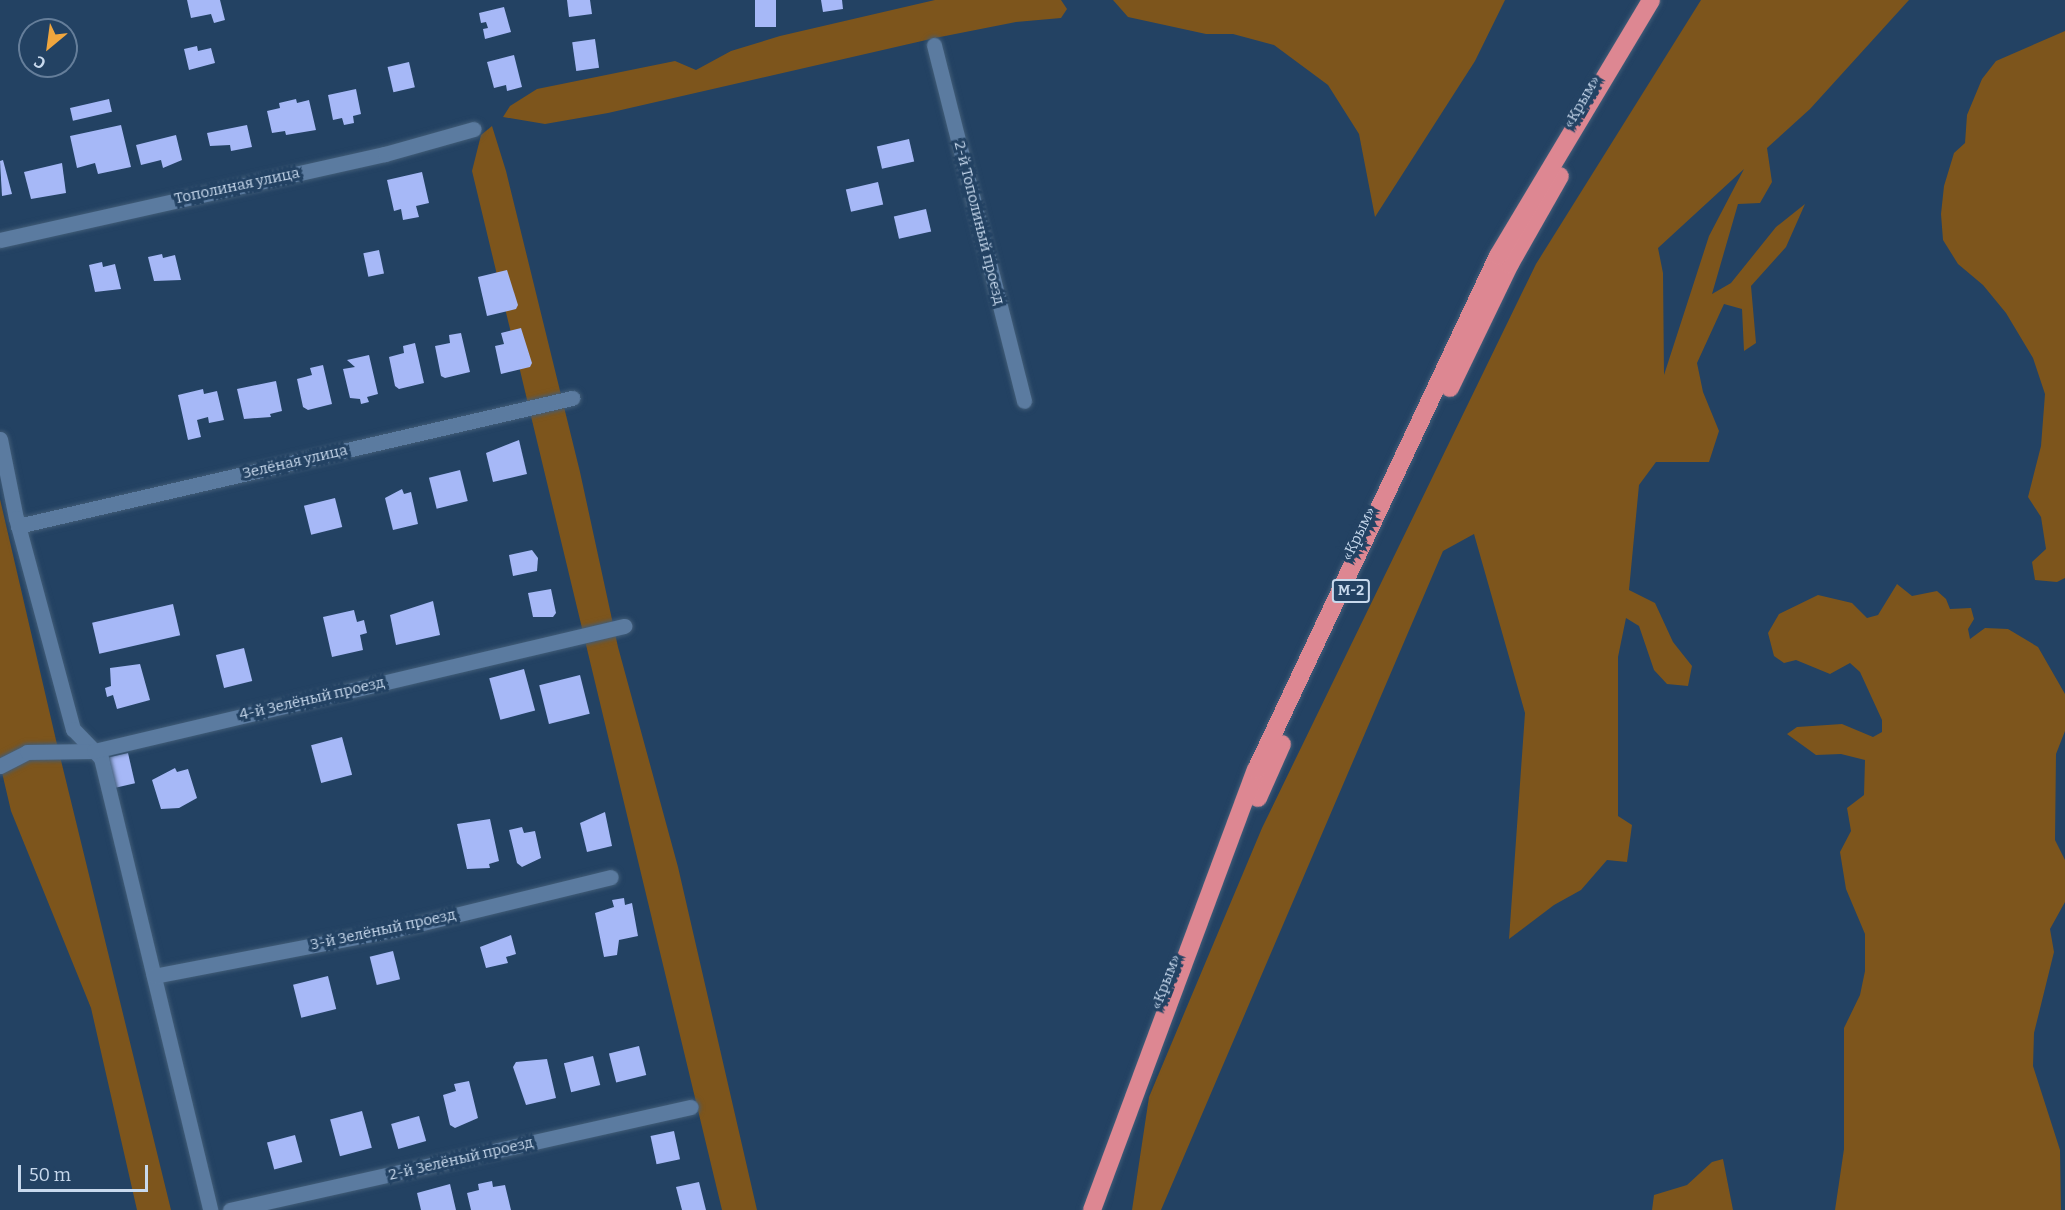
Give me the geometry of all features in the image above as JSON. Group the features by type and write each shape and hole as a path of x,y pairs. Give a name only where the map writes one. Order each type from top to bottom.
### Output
{"highway":[{"path":"1092,1210 1256,770 1498,256 1651,0"},
{"name":"«Крым»","path":"1104,1210 1147,1082 1238,842 1341,612 1510,264 1661,0"}],"street":[{"name":"2-й Тополиный проезд","path":"934,45 1024,401"},
{"name":"Тополиная улица","path":"0,240 385,154 474,129"},
{"name":"Зелёная улица","path":"18,526 572,398"},
{"path":"0,439 18,526 73,729 101,758 210,1210"},
{"name":"4-й Зелёный проезд","path":"0,766 27,752 94,751 624,626"},
{"name":"3-й Зелёный проезд","path":"154,976 394,930 611,877"},
{"name":"2-й Зелёный проезд","path":"230,1210 692,1107"}],"shaded area":[{"path":"935,0 1061,0 1067,9 1061,18 1016,22 935,38 608,113 545,124 503,117 510,106 537,89 675,61 696,70 731,51 780,36"},
{"path":"1113,0 1505,0 1475,61 1375,217 1359,134 1328,85 1274,45 1233,34 1206,34 1128,17"},
{"path":"1701,0 1909,0 1810,109 1767,148 1772,182 1760,203 1738,204 1712,294 1731,283 1776,227 1805,204 1786,247 1751,286 1756,343 1744,351 1742,309 1724,304 1697,363 1703,392 1719,431 1709,462 1656,462 1639,485 1629,590 1655,603 1673,642 1692,666 1688,686 1667,684 1654,670 1639,626 1626,618 1618,657 1618,816 1632,825 1627,862 1607,860 1581,890 1554,905 1509,939 1525,713 1474,534 1443,551 1161,1210 1132,1210 1149,1097 1262,828 1536,264","holes":["1744,169 1709,236 1664,375 1663,273 1658,248"]},
{"path":"2065,31 2065,578 2057,582 2035,580 2032,562 2046,549 2041,517 2028,497 2041,446 2045,394 2033,358 2006,313 1983,285 1958,264 1943,240 1941,214 1944,186 1954,153 1965,143 1967,115 1982,79 1996,61"},
{"path":"492,126 506,171 580,472 618,647 678,867 757,1210 722,1210 472,171 481,135"},
{"path":"0,499 56,740 171,1210 137,1210 91,1008 11,811 0,764"},
{"path":"1897,584 1912,596 1937,591 1946,599 1950,609 1971,608 1974,619 1968,629 1970,639 1985,628 2008,629 2038,647 2065,694 2065,731 2056,754 2055,840 2065,860 2065,902 2050,929 2054,952 2034,1033 2033,1066 2060,1150 2061,1210 1835,1210 1844,1149 1844,1028 1860,995 1865,971 1865,934 1846,889 1840,852 1851,831 1847,808 1864,795 1865,760 1841,754 1816,755 1787,734 1797,727 1842,724 1873,737 1882,732 1882,720 1860,672 1850,663 1830,674 1796,660 1784,663 1774,656 1768,633 1779,614 1818,595 1852,603 1867,618 1878,615"},
{"path":"1723,1159 1733,1210 1652,1210 1654,1195 1687,1185 1712,1162"}],"building":[{"path":"187,0 220,0 225,20 214,23 211,14 191,18"},
{"path":"567,0 590,0 592,14 569,17"},
{"path":"755,0 776,0 776,27 755,27"},
{"path":"821,0 842,0 843,9 823,12"},
{"path":"504,7 511,32 485,39 483,29 488,28 486,22 481,23 479,13"},
{"path":"595,39 599,68 576,71 572,42"},
{"path":"197,46 198,51 211,48 215,63 189,70 184,49"},
{"path":"514,55 522,87 507,91 506,85 494,88 487,62"},
{"path":"409,62 415,87 393,92 388,67"},
{"path":"356,89 361,114 353,116 354,123 344,125 342,118 333,120 328,95"},
{"path":"109,99 112,112 73,121 70,108"},
{"path":"296,99 297,103 309,100 316,130 286,135 285,131 272,133 267,111 280,108 279,103"},
{"path":"121,125 131,167 98,174 95,163 77,168 70,136"},
{"path":"247,125 252,147 231,151 230,145 210,146 207,133"},
{"path":"176,135 182,160 163,168 161,160 141,165 136,145"},
{"path":"909,139 914,161 882,169 877,146"},
{"path":"3,160 12,194 2,196 0,161"},
{"path":"62,163 66,193 31,199 24,172"},
{"path":"422,172 429,203 416,206 419,217 403,220 401,209 394,211 387,180"},
{"path":"878,182 883,204 851,212 846,189"},
{"path":"926,209 931,231 899,239 894,216"},
{"path":"379,250 384,273 368,277 363,253"},
{"path":"162,254 163,258 175,255 181,280 154,281 148,257"},
{"path":"102,262 103,267 115,264 121,289 95,292 89,265"},
{"path":"507,270 518,305 516,309 487,316 478,277"},
{"path":"521,328 532,363 530,367 501,374 495,346 504,344 501,333"},
{"path":"461,333 470,372 445,378 441,376 435,346 450,343 449,335"},
{"path":"415,343 424,383 399,389 395,386 389,357 404,353 403,346"},
{"path":"369,355 378,394 367,397 369,402 361,404 360,399 350,398 343,369 355,367 347,360"},
{"path":"323,365 332,404 308,410 303,407 297,379 312,375 310,368"},
{"path":"276,381 282,411 270,414 271,417 244,419 237,389"},
{"path":"203,389 204,394 217,391 224,420 209,423 208,417 197,420 201,437 188,440 178,395"},
{"path":"519,440 527,474 493,482 486,453"},
{"path":"460,470 468,501 437,509 429,478"},
{"path":"402,489 404,494 411,492 418,524 393,530 385,498"},
{"path":"335,498 342,527 311,535 304,506"},
{"path":"532,550 538,558 537,571 513,576 509,555"},
{"path":"551,589 556,613 553,617 533,617 528,593"},
{"path":"433,601 440,635 396,645 390,615"},
{"path":"173,604 180,635 99,654 92,623"},
{"path":"354,610 357,622 364,620 367,633 360,635 363,650 332,657 323,617"},
{"path":"244,648 252,681 224,688 216,655"},
{"path":"140,664 150,700 117,709 113,695 107,697 105,688 111,686 110,668"},
{"path":"524,669 535,711 500,720 489,678"},
{"path":"580,675 590,714 549,724 539,685"},
{"path":"342,737 352,775 321,783 311,745"},
{"path":"128,753 135,783 115,788 109,757"},
{"path":"175,768 177,772 188,769 197,798 179,808 161,809 152,780"},
{"path":"605,812 612,846 587,852 580,823"},
{"path":"490,819 499,861 489,864 490,868 467,869 457,824"},
{"path":"522,827 524,833 535,831 541,858 522,867 517,863 509,830"},
{"path":"624,898 625,905 632,903 638,936 619,940 617,955 604,957 595,913 614,907 612,900"},
{"path":"511,935 516,954 506,957 508,963 486,968 480,947"},
{"path":"393,951 400,979 377,985 370,957"},
{"path":"328,976 336,1009 301,1018 293,985"},
{"path":"639,1046 646,1075 616,1083 609,1053"},
{"path":"593,1056 600,1085 571,1092 564,1063"},
{"path":"547,1059 556,1098 526,1105 513,1067 516,1062"},
{"path":"469,1081 478,1118 455,1128 450,1125 443,1095 456,1091 454,1084"},
{"path":"362,1111 372,1148 340,1156 330,1120"},
{"path":"419,1116 426,1141 398,1149 391,1124"},
{"path":"674,1131 680,1159 657,1164 651,1136"},
{"path":"295,1135 302,1162 274,1170 267,1143"},
{"path":"492,1181 493,1187 505,1185 511,1210 471,1210 467,1193 479,1190 478,1184"},
{"path":"699,1182 706,1210 682,1210 676,1187"},
{"path":"450,1184 456,1210 421,1210 417,1193"}]}
